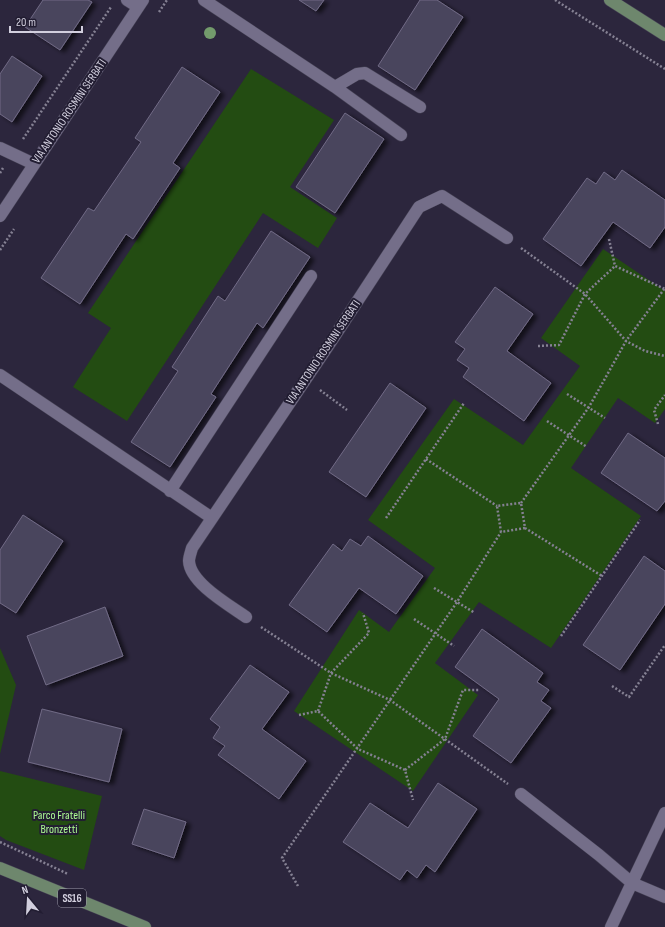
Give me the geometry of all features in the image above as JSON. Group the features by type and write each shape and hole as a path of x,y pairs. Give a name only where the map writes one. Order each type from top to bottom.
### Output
{"main road":[{"path":"610,0 665,35"},
{"name":"SS16","path":"0,868 145,927"}],"street":[{"name":"VIA ANTONIO ROSMINI SERBATI","path":"0,216 140,4 127,0"},
{"path":"204,0 335,86 401,135"},
{"path":"335,86 357,74 365,73 420,107"},
{"path":"0,148 34,164"},
{"name":"VIA ANTONIO ROSMINI SERBATI","path":"246,617 200,583 192,572 189,560 192,548 332,340 419,206 442,196 507,238"},
{"path":"170,491 311,276"},
{"path":"0,375 212,518"},
{"path":"521,794 632,882 665,897"},
{"path":"611,927 665,813"}],"path":[{"path":"555,0 665,69"},
{"path":"0,173 112,6"},
{"path":"507,238 585,294 626,341 645,350 665,356"},
{"path":"609,239 616,266"},
{"path":"538,346 559,345 585,294 616,266"},
{"path":"525,528 521,503 589,407 626,341 665,288 616,266"},
{"path":"305,379 347,410"},
{"path":"567,394 606,418"},
{"path":"658,424 654,410 665,395"},
{"path":"386,518 464,403"},
{"path":"548,421 587,447"},
{"path":"426,459 497,506 521,503"},
{"path":"298,886 282,858 458,602 501,532 497,506"},
{"path":"561,636 640,520"},
{"path":"501,532 525,528 602,576"},
{"path":"434,588 475,613"},
{"path":"318,711 331,673 369,633 362,613"},
{"path":"246,617 331,673 390,700 521,794"},
{"path":"414,619 454,646"},
{"path":"612,686 629,697 665,645"},
{"path":"405,770 445,739 462,690 479,690"},
{"path":"298,715 318,711"},
{"path":"318,711 358,749 405,770"},
{"path":"405,770 413,800"},
{"path":"0,842 71,875"}],"green space":[{"path":"251,69 334,120 290,187 337,218 318,248 263,213 127,421 73,387 111,328 88,313"},
{"path":"603,249 665,291 665,409 655,423 618,398 571,468 641,516 551,648 479,602 435,663 478,695 413,791 294,711 359,610 389,632 435,568 368,520 454,399 523,445 580,366 541,338"},
{"path":"0,648 16,685 0,754"},
{"name":"Parco Fratelli Bronzetti","path":"0,771 102,796 84,870 6,840 0,836"}],"building":[{"path":"43,0 88,0 92,2 60,50 25,27"},
{"path":"299,0 324,0 316,11"},
{"path":"420,0 437,0 463,17 415,90 378,66"},
{"path":"12,56 42,76 12,122 0,114 0,74"},
{"path":"182,67 220,92 173,163 180,168 133,239 126,234 80,304 41,278 88,208 94,211 141,142 135,138"},
{"path":"345,113 384,139 335,213 296,187"},
{"path":"622,170 665,200 665,227 650,248 613,222 581,266 543,239 587,178 596,184 604,172 615,180"},
{"path":"271,231 310,257 263,328 257,323 211,394 216,397 170,467 131,442 178,371 172,367 218,296 225,301"},
{"path":"495,287 533,314 507,351 551,383 524,421 463,377 469,368 457,360 465,349 455,342"},
{"path":"390,383 426,408 366,497 329,472"},
{"path":"628,433 665,458 665,501 657,511 601,473"},
{"path":"23,515 63,541 16,613 0,603 0,550"},
{"path":"368,536 423,576 396,614 359,588 327,632 289,605 333,544 342,551 350,539 361,546"},
{"path":"644,556 665,571 665,604 620,670 583,645"},
{"path":"105,607 123,656 46,685 27,636"},
{"path":"482,629 543,673 537,682 549,690 541,701 551,708 511,763 473,736 499,699 455,667"},
{"path":"250,665 289,692 262,729 306,761 279,799 218,755 225,746 213,738 220,727 210,719"},
{"path":"42,709 122,729 109,782 28,762"},
{"path":"438,783 477,809 435,872 426,865 417,878 407,870 400,880 343,842 370,803 408,828"},
{"path":"144,809 186,822 174,858 132,844"}]}
